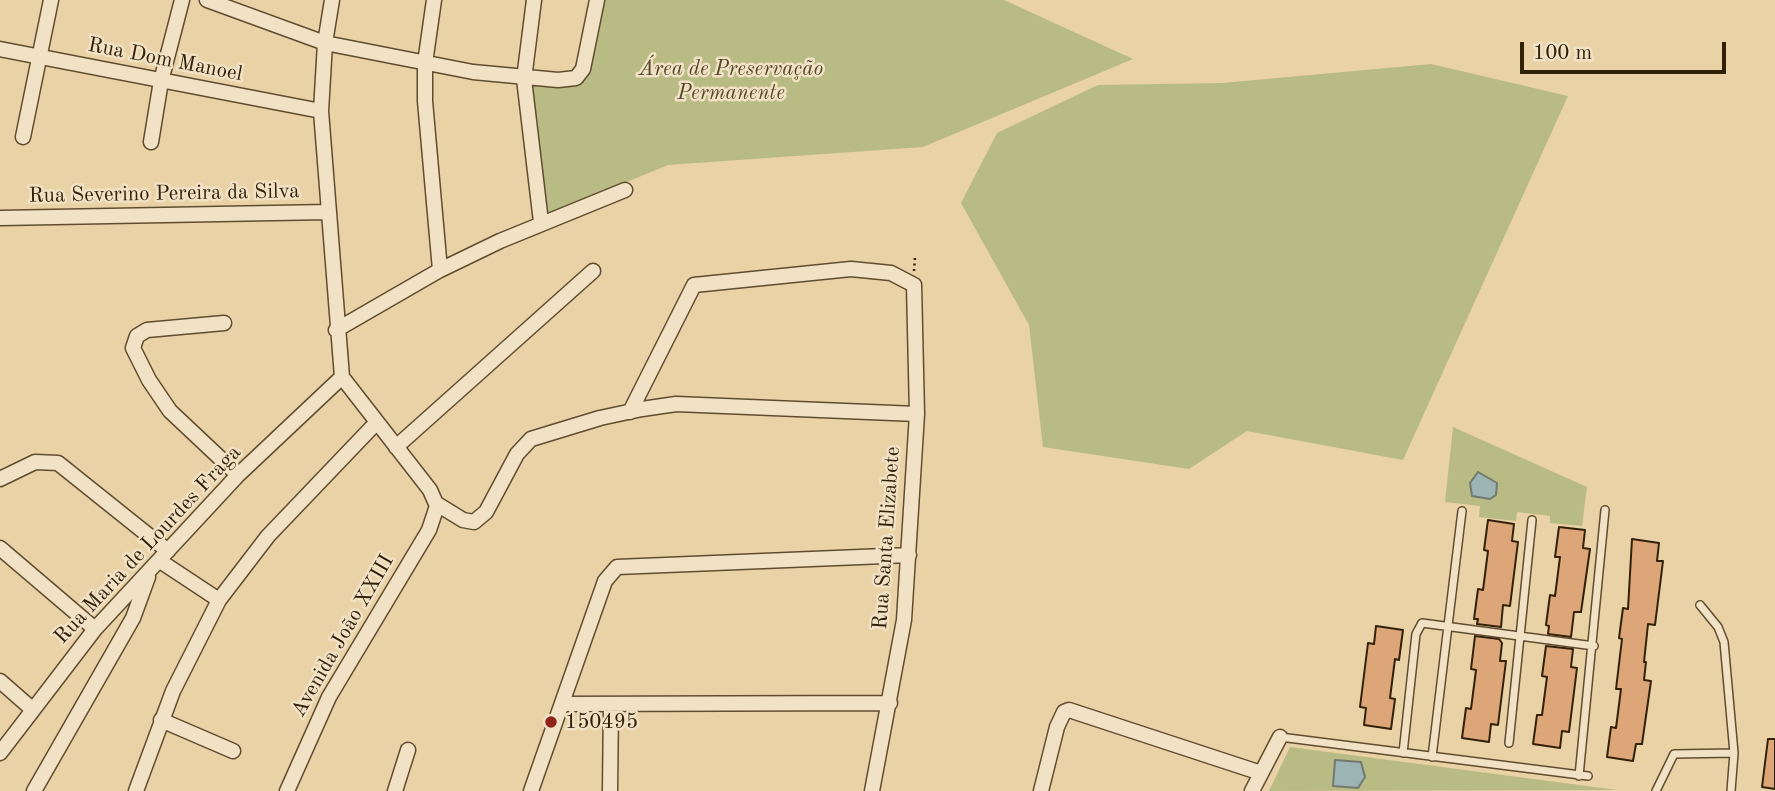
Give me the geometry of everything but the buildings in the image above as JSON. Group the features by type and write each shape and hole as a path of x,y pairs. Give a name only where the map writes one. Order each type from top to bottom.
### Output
{"street":[{"path":"23,137 51,0"},
{"path":"150,142 161,81 182,0"},
{"path":"207,0 230,4 325,43 524,79 569,79 580,75 586,61 597,0"},
{"path":"332,0 325,43 321,111 336,330 342,377 430,490 437,503 463,520 474,522 486,512 517,453 531,439 630,412 676,404 917,414"},
{"path":"434,0 425,63 427,141 440,270"},
{"path":"534,0 524,79 541,222"},
{"name":"Rua Dom Manoel","path":"0,49 321,111"},
{"path":"336,330 440,270 541,222 625,190"},
{"name":"Rua Severino Pereira da Silva","path":"0,218 328,212"},
{"name":"Rua Santa Elizabete","path":"630,412 694,285 850,269 891,273 914,285 917,414 904,620 872,791"},
{"path":"396,447 593,271"},
{"path":"223,323 147,330 137,335 133,345 149,380 170,411 238,475"},
{"name":"Rua Maria de Lourdes Fraga","path":"0,754 95,629 149,574 238,475 342,377"},
{"path":"136,791 161,720 219,600 268,536 376,423"},
{"path":"0,479 24,466 47,461 71,470 164,556 219,600"},
{"name":"Avenida João XXIII","path":"287,791 329,697 429,530 437,503"},
{"path":"0,548 95,629"},
{"path":"531,791 610,572 625,566 909,555"},
{"path":"34,791 134,618 149,574"},
{"path":"0,681 32,709"},
{"path":"563,704 890,703"},
{"path":"610,791 611,704"},
{"path":"1041,791 1063,712 1075,711 1261,773"},
{"path":"161,720 233,751"},
{"path":"1252,791 1280,737"},
{"path":"395,791 408,751"}],"lane":[{"path":"1579,776 1594,646 1605,510"},
{"path":"1432,757 1462,511"},
{"path":"1509,743 1532,520"},
{"path":"1700,606 1718,627 1724,642 1734,753 1731,791"},
{"path":"1403,753 1417,628 1422,623 1594,646"},
{"path":"1280,737 1588,776"},
{"path":"1656,791 1671,758 1678,752 1734,753"}],"green space":[{"name":"Área de Preservação Permanente","path":"603,0 1004,0 1133,59 923,147 668,165 547,215 530,84 582,82 587,78"},
{"path":"1431,64 1568,96 1403,460 1247,431 1189,469 1043,447 1029,325 961,203 997,133 1098,85 1222,83"},
{"path":"1453,427 1587,487 1582,526 1550,523 1550,516 1517,512 1516,521 1479,517 1480,506 1445,502"},
{"path":"1290,747 1617,790 1269,791"}],"water":[{"path":"1478,472 1497,483 1496,495 1490,499 1472,496 1470,483"},
{"path":"1335,760 1361,762 1365,777 1358,788 1333,786"}],"place":[{"name":"150495","path":"551,722"}]}
